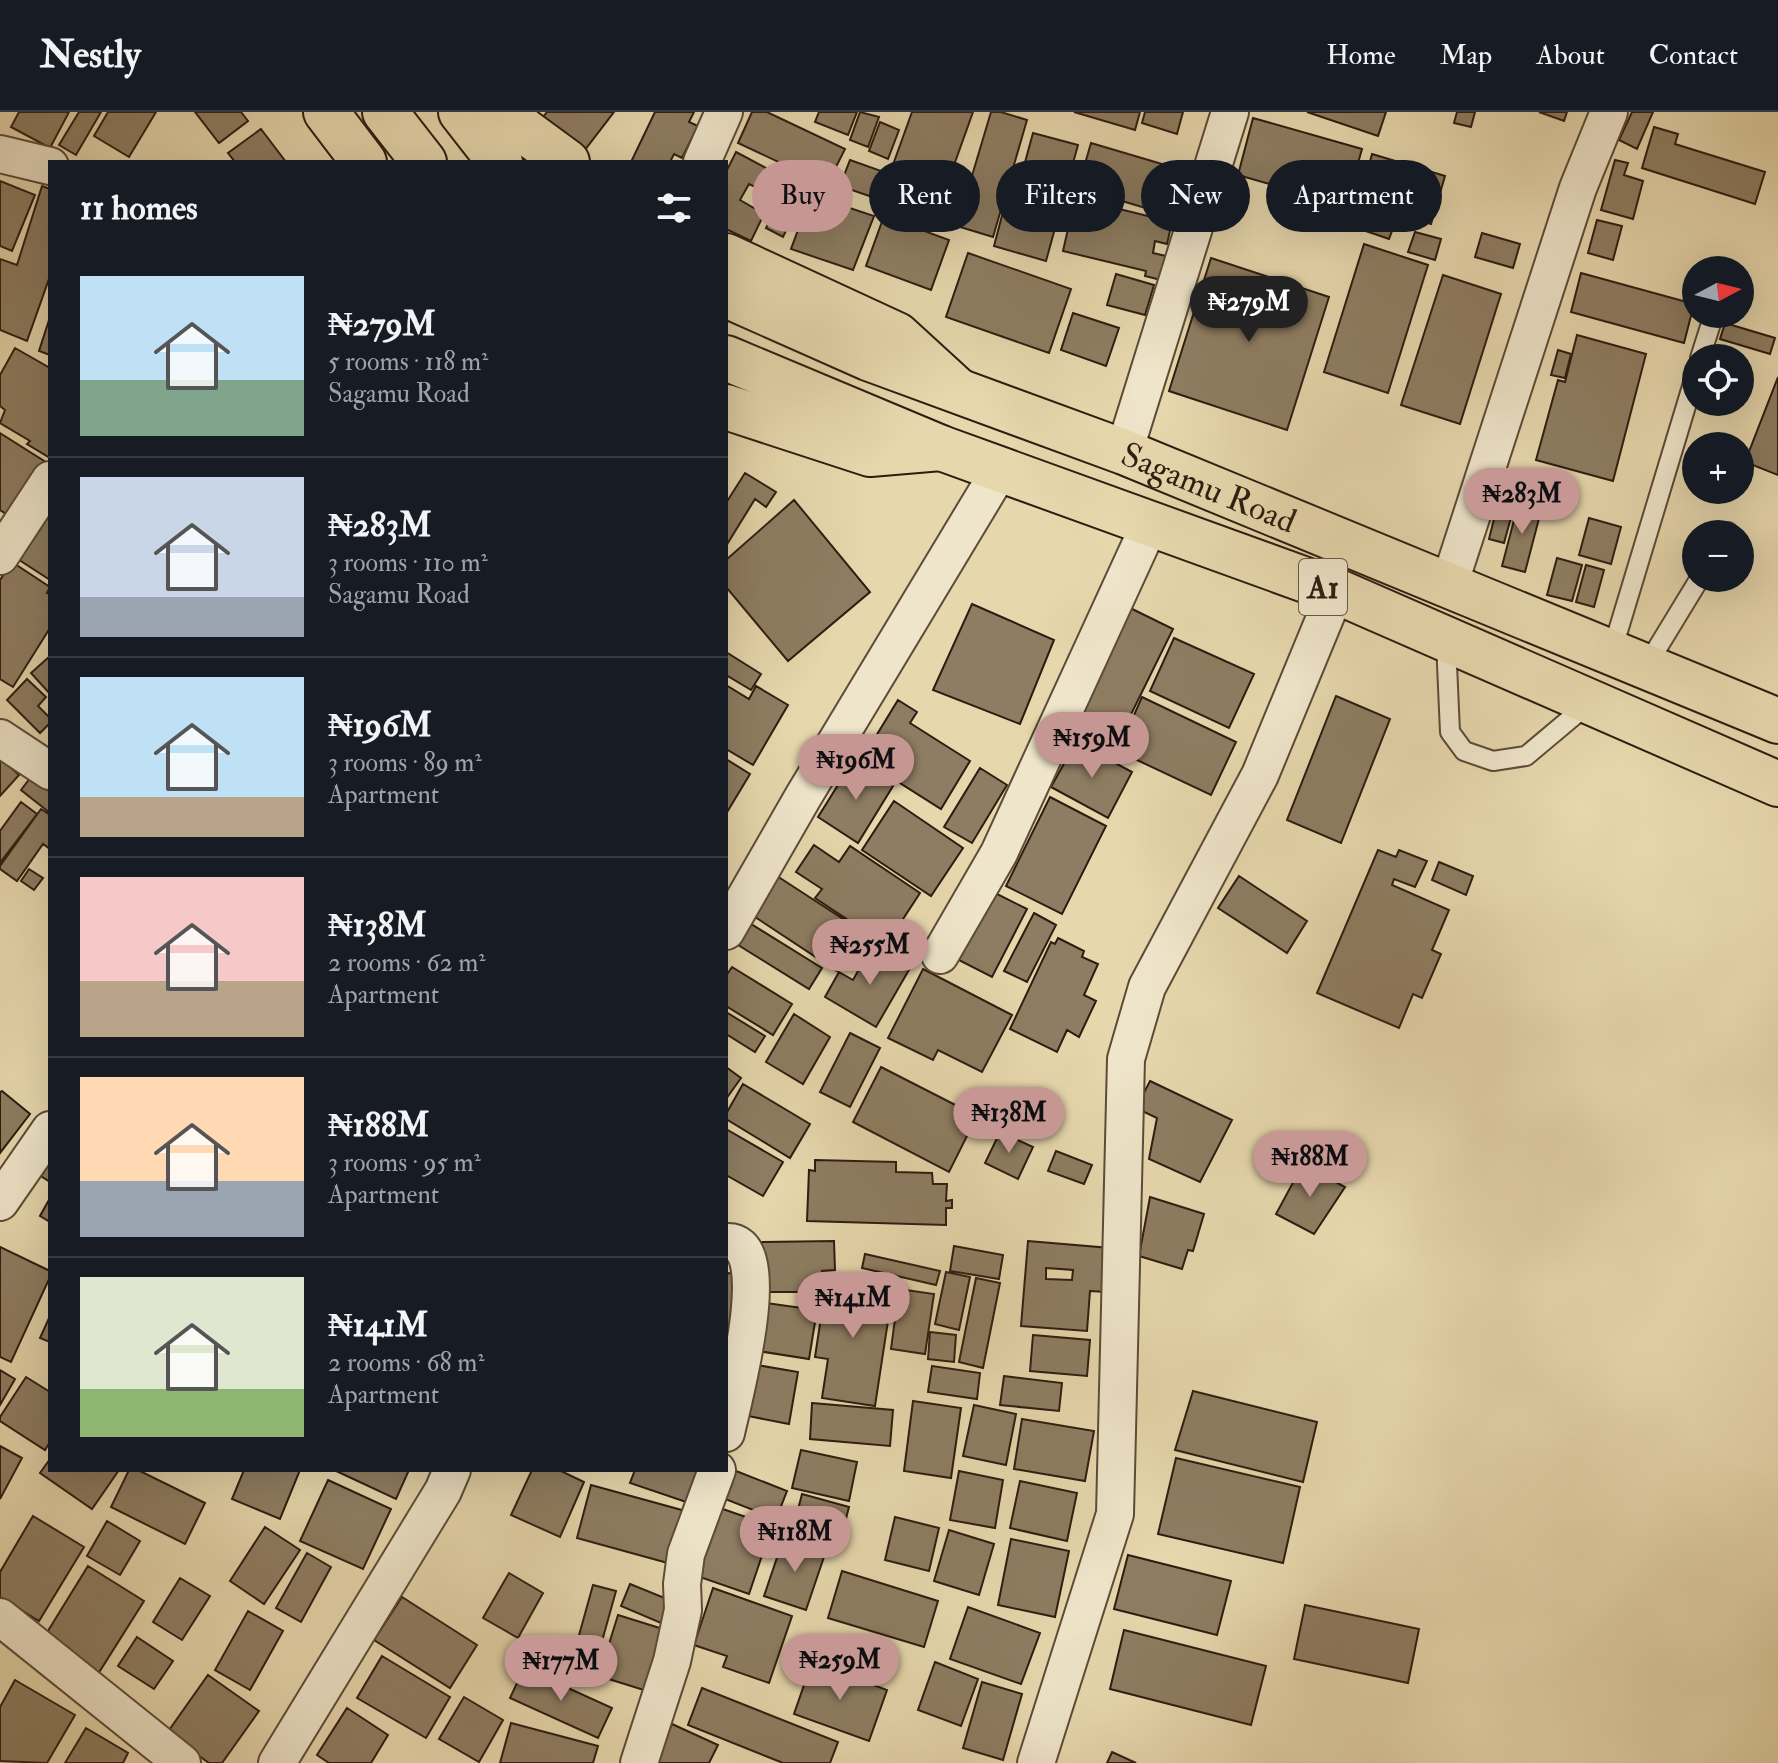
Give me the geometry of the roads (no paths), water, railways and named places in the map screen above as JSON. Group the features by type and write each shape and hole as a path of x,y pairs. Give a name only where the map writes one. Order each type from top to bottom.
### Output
{"main road":[{"path":"326,112 362,160"},
{"path":"385,112 422,160"},
{"path":"461,112 498,160"},
{"path":"508,112 522,129 564,160"},
{"path":"728,257 897,335 956,389"},
{"name":"Sagamu Road","path":"728,296 868,358 1124,452 1778,721"},
{"name":"Sagamu Road","path":"728,359 941,448 1149,526 1336,591 1778,784"},
{"path":"728,408 870,454 941,448"}],"street":[{"path":"703,160 724,112"},
{"path":"1124,452 1230,112"},
{"path":"1449,585 1578,188 1609,112"},
{"path":"0,154 48,166"},
{"path":"728,928 1000,470"},
{"path":"0,556 48,483"},
{"path":"940,955 999,853 1149,526"},
{"path":"1036,1763 1115,1514 1126,1059 1147,987 1260,775 1336,591"},
{"path":"0,738 48,770"},
{"path":"0,1202 48,1133"},
{"path":"728,1242 743,1247 750,1259 751,1309 728,1423"},
{"path":"277,1763 443,1491 451,1472"},
{"path":"639,1763 672,1661 683,1610 686,1554 716,1472"},
{"path":"0,1617 182,1763"}],"lane":[{"path":"1629,658 1686,416"},
{"path":"1629,658 1688,592"},
{"path":"1445,639 1450,732 1464,751 1493,761 1526,756 1590,702"}]}
